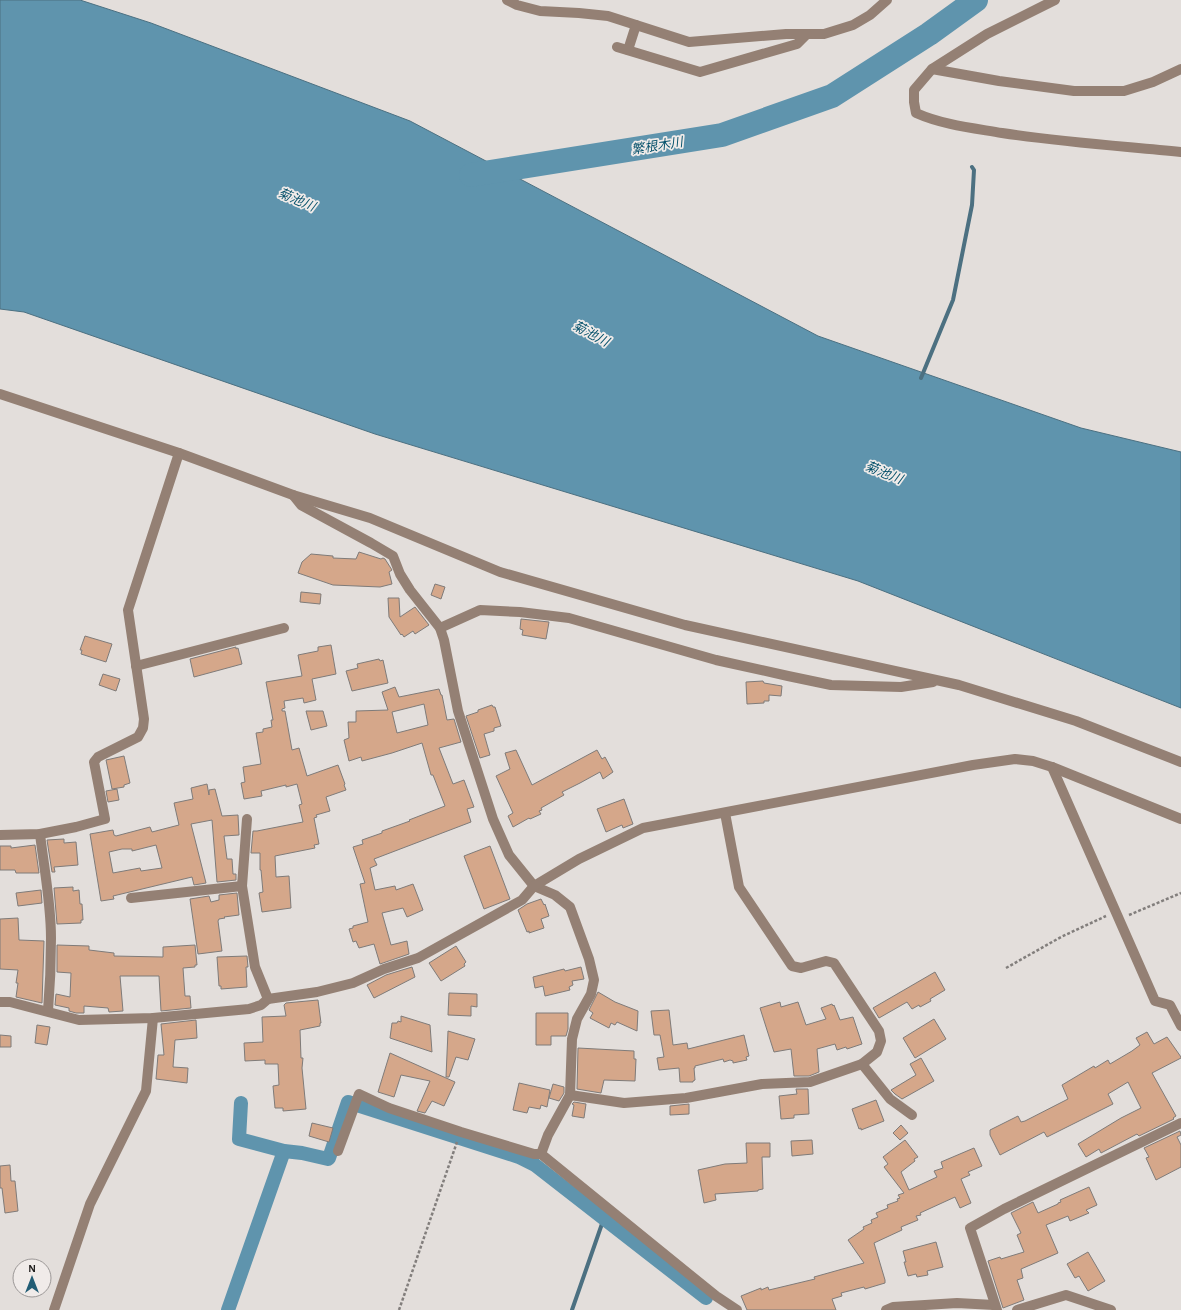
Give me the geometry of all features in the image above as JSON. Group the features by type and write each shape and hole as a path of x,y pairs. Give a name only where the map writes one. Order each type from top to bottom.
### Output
{"street":[{"path":"507,0 540,11 579,12 608,16 689,42 786,34 824,34 853,25 870,14 887,0"},
{"path":"1055,0 987,34 932,69 914,90 916,113 930,119 958,126 1040,139 1181,152"},
{"path":"628,50 636,25"},
{"path":"617,47 700,72 797,44 807,34"},
{"path":"932,69 999,81 1074,91 1124,91 1153,82 1181,69"},
{"path":"0,394 180,453 293,494 370,518 500,572 686,625 959,686 1076,721 1181,762"},
{"path":"0,835 40,834 76,827 105,819 94,762 98,757 138,737 143,728 144,719 128,610 180,453"},
{"path":"293,494 301,505 393,556 400,574 410,590 440,628 444,640 458,711 493,819 509,855 534,886 555,895 570,907 589,959 594,980 591,994 577,1019 572,1038 570,1095 548,1135 542,1154"},
{"path":"440,628 480,610 520,612 569,618 716,660 831,685 901,687 937,681"},
{"path":"136,666 284,628"},
{"path":"0,1002 10,1002 79,1020 154,1018 249,1008 261,1004 268,999 317,992 353,983 384,969 418,958 522,900 534,886 580,859 643,828 973,765 1014,759 1033,761 1052,767 1181,819"},
{"path":"1052,767 1155,1001 1170,1005 1181,1026"},
{"path":"570,1095 624,1103 686,1098 762,1084 810,1082 862,1064 877,1052 881,1040 879,1030 834,963 826,961 801,968 792,966 739,887 725,813"},
{"path":"247,819 242,886 255,967 268,999"},
{"path":"40,834 48,890 51,937 48,1011"},
{"path":"131,898 242,886"},
{"path":"54,1310 90,1204 146,1091 154,1018"},
{"path":"862,1064 890,1099 912,1115"},
{"path":"338,1151 359,1094 389,1108 461,1132 534,1154 542,1154 716,1296 738,1310"},
{"path":"886,1310 893,1307 957,1303 996,1308 970,1228 1004,1209 1181,1123"},
{"path":"1017,1310 1066,1294 1084,1306 1111,1310"}],"path":[{"path":"1006,968 1061,937 1181,893"},
{"path":"399,1310 458,1140"}],"water":[{"name":"菊池川","path":"0,0 80,0 151,23 410,121 818,336 1081,428 1181,452 1181,708 858,581 375,434 24,312 0,309"}],"building":[{"path":"359,552 385,559 392,570 389,572 392,584 380,587 333,585 298,573 302,562 311,554 333,556 333,558 356,559"},
{"path":"435,584 445,587 441,599 431,595"},
{"path":"301,592 321,594 320,604 300,602"},
{"path":"388,598 399,598 400,617 415,607 429,625 415,634 413,631 404,637 389,617"},
{"path":"521,619 549,622 546,639 522,635 523,630 520,629"},
{"path":"85,636 112,644 106,662 81,654 82,650 80,650"},
{"path":"331,645 336,674 312,679 316,700 304,703 303,698 284,701 285,708 282,709 282,711 285,711 292,750 299,748 307,776 338,765 346,790 326,797 330,811 316,815 317,817 314,818 319,844 314,845 315,848 275,856 276,877 289,876 291,908 262,912 259,893 263,892 260,870 260,853 251,853 253,831 303,822 299,805 302,804 297,784 261,791 262,796 244,799 241,783 245,782 243,767 261,764 256,733 263,732 263,729 272,727 271,720 273,720 266,682 302,676 298,655 318,651 318,647"},
{"path":"236,647 236,649 238,648 242,664 194,677 190,659"},
{"path":"379,659 380,661 383,660 388,683 352,691 346,671 358,668 357,664"},
{"path":"103,674 120,679 116,691 99,685"},
{"path":"763,681 764,683 782,686 781,696 769,695 769,701 764,701 764,703 747,704 746,682"},
{"path":"395,687 399,697 439,689 442,695 447,720 454,719 461,742 439,748 453,784 464,780 474,807 467,809 471,822 374,859 377,865 370,868 375,890 395,886 396,890 413,884 423,910 407,917 403,908 382,913 391,945 407,941 409,954 380,964 374,944 359,948 356,941 353,942 349,929 353,928 353,926 368,922 360,884 365,883 353,847 363,844 362,840 382,833 382,831 445,806 433,775 431,775 422,743 362,761 361,757 349,761 344,740 349,738 348,722 356,722 356,711 388,710 382,692","holes":["424,704 428,725 397,733 392,712"]},
{"path":"492,705 495,707 501,726 494,728 494,731 484,734 490,755 480,758 466,716"},
{"path":"306,711 323,711 327,726 311,730"},
{"path":"516,750 532,785 597,750 602,759 605,757 613,772 603,779 600,772 562,792 564,795 541,808 542,810 539,811 541,814 530,819 529,818 513,827 508,816 513,813 496,776 510,769 505,753"},
{"path":"124,756 130,783 124,785 124,787 112,789 106,760"},
{"path":"207,784 209,795 209,790 215,789 222,816 238,815 239,835 224,836 227,859 232,859 233,874 236,874 236,880 217,882 212,820 191,824 206,883 194,885 192,877 113,896 114,899 101,901 90,834 113,830 114,835 116,836 150,827 152,832 179,825 174,803 193,799 191,788","holes":["156,845 162,868 141,871 140,868 113,873 109,852 122,849 132,849 132,851"]},
{"path":"117,789 119,800 108,802 106,791"},
{"path":"624,799 633,824 623,828 622,825 606,832 597,809"},
{"path":"64,839 64,843 76,842 78,865 54,867 55,872 52,872 47,840"},
{"path":"35,845 39,873 16,873 15,870 0,870 0,846 11,846 11,848"},
{"path":"490,846 510,899 484,909 464,856"},
{"path":"73,887 73,891 79,890 83,920 81,920 81,923 57,924 54,888"},
{"path":"41,890 42,903 18,906 16,893"},
{"path":"237,893 239,915 224,917 225,918 219,919 218,921 222,951 198,954 190,899 209,896 211,902 219,900 219,895"},
{"path":"541,899 544,905 545,904 549,916 541,919 544,928 529,933 529,931 527,932 518,910 527,904"},
{"path":"18,918 19,940 44,941 42,1003 16,997 18,970 0,969 0,919"},
{"path":"57,945 89,946 89,950 114,953 114,956 163,957 163,947 195,945 197,965 195,965 195,967 183,968 185,996 190,996 191,1008 161,1011 159,976 120,976 123,1011 109,1012 108,1008 84,1006 84,1013 76,1013 69,1011 69,1008 55,1005 56,994 70,997 71,973 57,972"},
{"path":"456,946 466,962 464,964 465,966 441,981 429,963"},
{"path":"247,956 247,987 221,989 221,986 219,986 217,957"},
{"path":"412,967 415,977 374,998 367,985 386,975"},
{"path":"581,967 584,979 572,981 573,985 569,987 570,990 545,996 543,986 535,988 533,977 564,969 565,971"},
{"path":"935,972 945,990 930,999 931,1001 920,1007 919,1005 912,1009 907,1002 879,1018 873,1008"},
{"path":"598,992 615,1002 638,1011 637,1031 617,1022 615,1025 611,1023 609,1028 590,1018 593,1013 589,1010"},
{"path":"449,993 477,994 477,1007 471,1006 471,1016 448,1015"},
{"path":"318,1000 321,1023 320,1026 300,1030 306,1109 283,1111 283,1108 275,1108 273,1086 279,1085 278,1064 265,1064 265,1060 245,1061 244,1043 263,1042 262,1017 286,1016 284,1005 286,1003"},
{"path":"780,1002 781,1007 798,1002 806,1025 826,1019 821,1008 832,1004 833,1006 834,1005 840,1020 853,1017 862,1044 847,1049 846,1047 837,1050 835,1044 817,1049 819,1072 809,1076 794,1076 791,1049 774,1052 760,1008"},
{"path":"669,1010 673,1045 687,1043 688,1049 744,1035 749,1056 746,1057 747,1060 733,1063 733,1061 730,1060 724,1062 723,1059 695,1066 695,1080 693,1082 680,1082 679,1068 659,1070 657,1058 664,1057 660,1035 654,1035 651,1011"},
{"path":"536,1013 568,1013 568,1029 566,1036 551,1036 551,1045 536,1045"},
{"path":"401,1016 430,1025 432,1052 390,1038 392,1023 397,1023 398,1021 401,1022"},
{"path":"934,1019 946,1039 915,1058 903,1038"},
{"path":"196,1020 197,1038 175,1040 173,1067 188,1068 187,1083 156,1079 158,1055 164,1055 161,1024"},
{"path":"37,1025 50,1027 47,1045 35,1043"},
{"path":"448,1031 475,1039 468,1060 456,1057 449,1077 446,1077"},
{"path":"1147,1032 1154,1044 1167,1037 1181,1057 1152,1073 1176,1116 1173,1118 1174,1119 1139,1136 1137,1134 1101,1153 1099,1149 1086,1157 1078,1144 1121,1118 1141,1108 1128,1082 1108,1094 1113,1104 1047,1137 1044,1132 1000,1155 990,1135 990,1130 1018,1116 1021,1122 1025,1121 1068,1099 1062,1085 1094,1066 1095,1068 1108,1060 1110,1064 1132,1051 1140,1045 1136,1038"},
{"path":"0,1035 11,1036 11,1047 0,1047"},
{"path":"578,1048 634,1051 634,1059 636,1059 635,1081 604,1080 601,1093 577,1089"},
{"path":"390,1053 455,1082 444,1106 432,1101 425,1113 417,1111 430,1081 401,1075 394,1097 378,1092"},
{"path":"921,1058 934,1081 902,1099 891,1090 916,1075 910,1064"},
{"path":"519,1083 550,1090 547,1107 541,1105 540,1109 529,1107 527,1113 513,1110"},
{"path":"553,1084 564,1087 564,1093 559,1101 549,1098"},
{"path":"796,1089 808,1089 809,1114 794,1115 794,1118 781,1119 779,1096 797,1094"},
{"path":"876,1100 884,1121 861,1130 861,1128 859,1129 852,1109"},
{"path":"574,1102 586,1104 584,1118 572,1116 574,1105 572,1104"},
{"path":"689,1104 689,1114 670,1115 670,1106"},
{"path":"312,1123 333,1128 329,1142 309,1136"},
{"path":"901,1125 908,1133 900,1140 893,1133"},
{"path":"1180,1131 1181,1135 1177,1137 1181,1145 1181,1167 1156,1180 1146,1158 1149,1157 1144,1148"},
{"path":"812,1140 813,1154 792,1156 791,1141"},
{"path":"905,1140 918,1157 901,1172 909,1190 937,1177 934,1171 943,1168 941,1162 974,1148 982,1166 968,1172 970,1175 961,1179 971,1203 960,1208 955,1197 920,1213 921,1215 916,1216 918,1220 901,1227 902,1230 874,1243 885,1283 865,1289 864,1287 841,1293 842,1296 832,1299 836,1310 747,1310 741,1296 761,1288 761,1290 768,1287 769,1290 815,1279 814,1277 864,1263 848,1240 864,1229 863,1227 872,1223 871,1220 878,1217 876,1213 888,1208 887,1205 898,1201 897,1199 900,1198 898,1195 904,1193 884,1167 888,1164 883,1157"},
{"path":"746,1143 770,1143 770,1157 762,1157 763,1189 758,1191 715,1194 716,1200 704,1203 698,1170 725,1164 747,1163"},
{"path":"10,1165 11,1181 15,1181 18,1211 5,1213 2,1188 0,1188 0,1166"},
{"path":"1089,1187 1097,1205 1086,1210 1089,1213 1070,1221 1068,1216 1046,1225 1058,1253 1021,1269 1023,1278 1017,1280 1024,1300 1003,1308 988,1261 1000,1257 1001,1259 1024,1252 1017,1235 1021,1233 1011,1213 1033,1202 1038,1213 1058,1204 1061,1202 1060,1200"},
{"path":"936,1242 943,1267 927,1271 928,1275 917,1277 916,1274 908,1276 903,1251"},
{"path":"1088,1252 1105,1281 1088,1291 1079,1276 1075,1278 1067,1264"}],"waterway":[{"name":"繁根木川","path":"471,175 722,135 832,96 929,34 976,0"},
{"path":"921,378 953,300 972,205 974,170 972,167"},
{"path":"241,1103 239,1139 284,1151 302,1153 328,1159 348,1102 351,1103"},
{"path":"357,1105 519,1157 535,1165 706,1298"},
{"path":"228,1310 284,1151"},
{"path":"572,1310 604,1218"}]}
